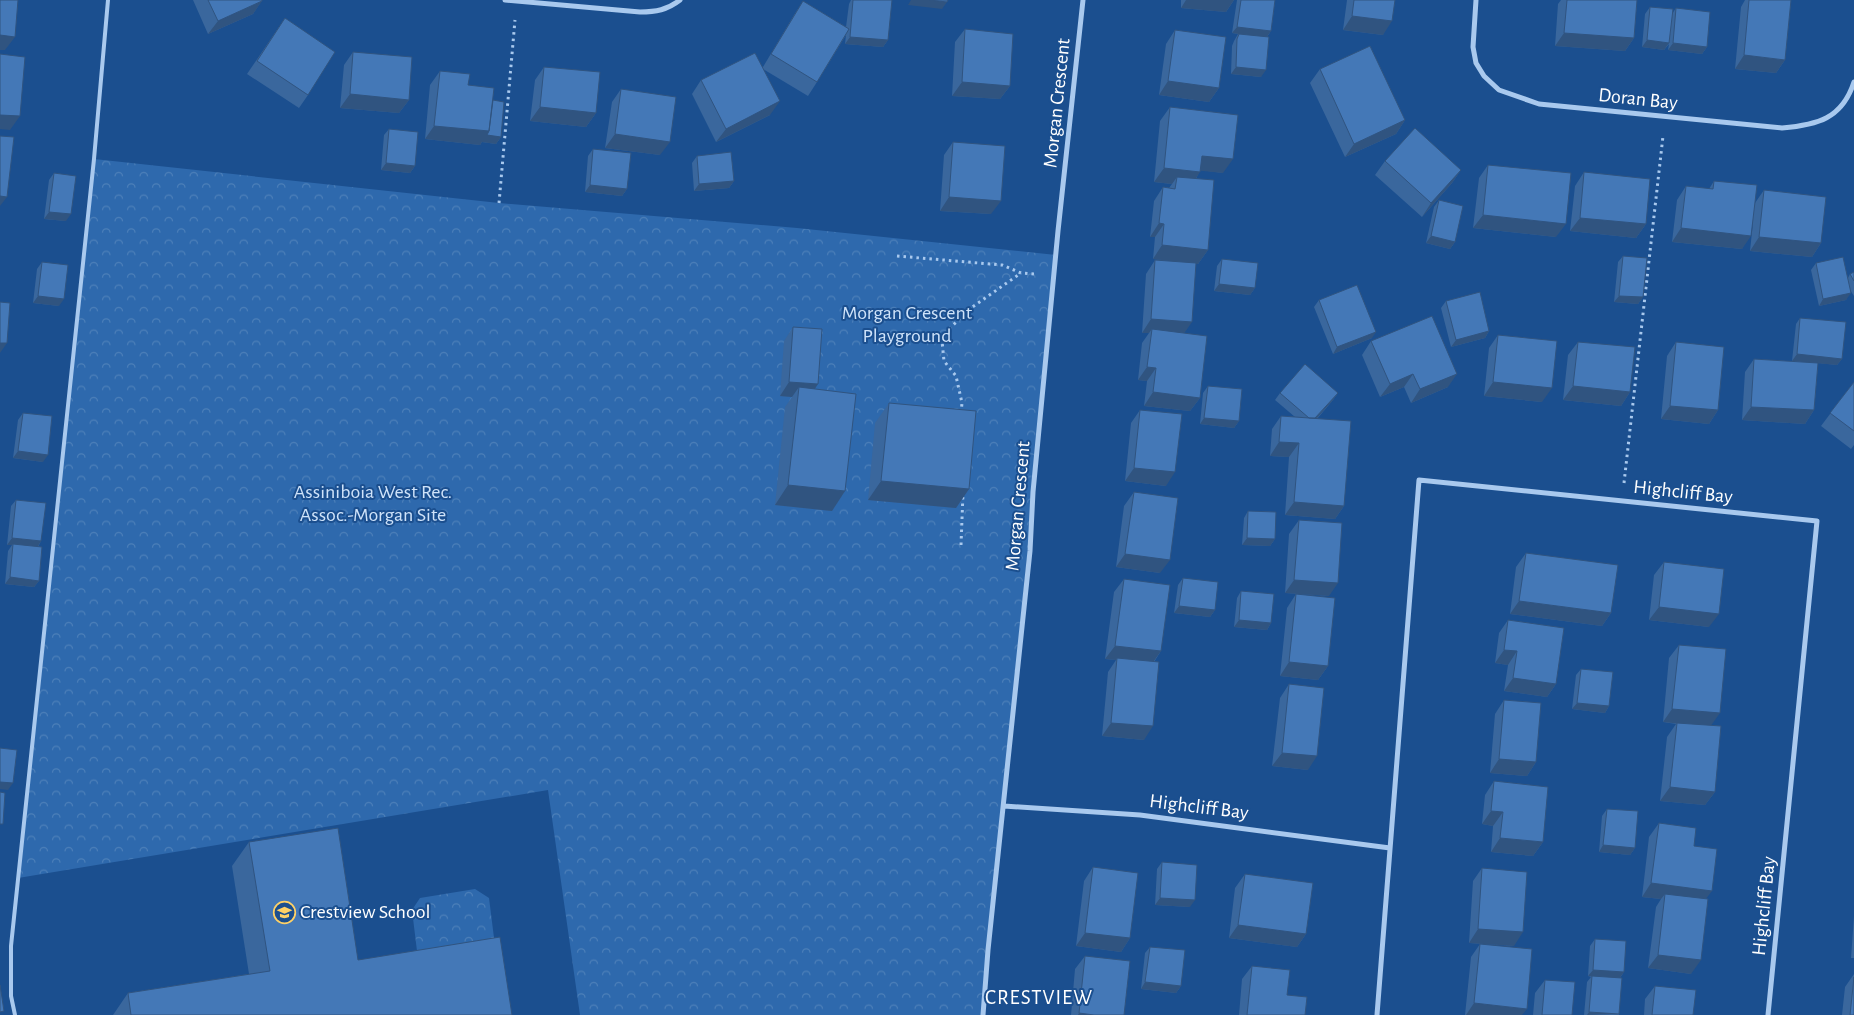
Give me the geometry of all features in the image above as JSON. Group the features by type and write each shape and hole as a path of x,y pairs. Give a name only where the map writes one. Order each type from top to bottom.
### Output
{"street":[{"path":"505,0 640,12 656,12 668,8 680,0"},
{"name":"Morgan Crescent","path":"983,1015 988,950 1030,551 1058,231 1083,0"},
{"name":"Doran Bay","path":"1476,0 1473,47 1476,62 1484,76 1499,90 1539,104 1782,128 1806,126 1829,118 1850,94 1854,82"},
{"name":"Highcliff Bay","path":"1377,1015 1419,480 1817,521 1768,1015"},
{"name":"Highcliff Bay","path":"1004,806 1140,815 1390,848"}],"lane":[{"path":"15,1015 11,996 11,946 93,169 108,0"}],"path":[{"path":"499,203 517,1"},
{"path":"1622,501 1666,116"},
{"path":"897,256 1002,265 1022,273 971,308 951,327 942,341 944,361 956,376 962,403 960,419"},
{"path":"961,545 964,489"}],"green space":[{"name":"Assiniboia West Rec. Assoc.-Morgan Site","path":"94,159 499,203 797,228 1056,255 983,1015 580,1015 548,790 18,878"},
{"path":"475,889 489,898 494,938 484,950 417,951 412,910 420,898"}],"building":[{"path":"0,0 18,0 15,37 0,35"},
{"path":"208,0 262,0 262,1 218,21"},
{"path":"853,0 892,0 888,40 850,37"},
{"path":"929,0 948,0 947,2"},
{"path":"1241,0 1275,0 1271,31 1237,27"},
{"path":"1354,0 1395,0 1392,21 1352,16"},
{"path":"1567,0 1637,0 1634,38 1564,33"},
{"path":"1749,0 1791,0 1785,60 1744,55"},
{"path":"803,1 849,29 817,82 771,54"},
{"path":"1650,7 1673,9 1669,43 1647,40"},
{"path":"1676,8 1710,12 1707,47 1673,43"},
{"path":"285,18 335,52 308,95 257,61"},
{"path":"965,29 1013,34 1010,86 962,82"},
{"path":"1175,30 1226,37 1219,88 1168,81"},
{"path":"1239,34 1269,37 1266,70 1236,67 1237,39"},
{"path":"1370,46 1405,120 1354,144 1320,69"},
{"path":"353,52 412,57 409,100 350,94"},
{"path":"755,53 780,101 726,129 701,80"},
{"path":"0,54 25,57 20,116 0,115"},
{"path":"544,67 600,72 596,113 540,107"},
{"path":"440,71 470,74 468,85 494,88 489,131 434,126"},
{"path":"621,89 676,97 670,142 615,134"},
{"path":"493,100 504,102 501,137 487,135"},
{"path":"1170,107 1238,115 1233,159 1202,156 1200,172 1164,168"},
{"path":"1415,128 1461,170 1431,203 1385,161"},
{"path":"389,129 418,132 415,166 386,163"},
{"path":"0,136 14,137 7,197 0,196"},
{"path":"953,142 1005,146 1001,201 949,197"},
{"path":"593,149 631,153 627,189 590,185"},
{"path":"731,152 734,181 699,184 697,156"},
{"path":"1488,165 1571,173 1566,224 1483,215"},
{"path":"1584,172 1650,179 1646,224 1580,218"},
{"path":"54,173 76,176 71,214 49,212"},
{"path":"1177,177 1214,180 1208,250 1162,245 1164,224 1159,223 1163,187 1175,189"},
{"path":"1714,181 1757,185 1751,236 1681,228 1686,186 1713,189"},
{"path":"1764,190 1826,197 1821,243 1759,237"},
{"path":"1439,200 1463,206 1455,242 1431,236"},
{"path":"1623,256 1647,258 1643,297 1619,296"},
{"path":"1843,257 1851,293 1823,299 1816,263"},
{"path":"1222,259 1258,263 1255,288 1219,284"},
{"path":"1155,260 1196,263 1192,322 1151,319"},
{"path":"42,262 68,265 64,299 38,296"},
{"path":"1854,272 1854,281 1850,274"},
{"path":"1357,285 1376,332 1337,347 1319,300"},
{"path":"1480,292 1489,331 1456,340 1446,301"},
{"path":"0,302 10,303 7,343 0,343"},
{"path":"1432,316 1457,374 1420,389 1413,374 1390,384 1371,341"},
{"path":"1800,318 1846,322 1842,359 1797,354"},
{"path":"793,327 822,329 818,384 789,382"},
{"path":"1152,329 1207,336 1200,398 1153,392 1156,368 1147,367"},
{"path":"1498,335 1557,341 1552,388 1493,382"},
{"path":"1578,342 1635,347 1630,392 1573,386"},
{"path":"1676,342 1724,347 1718,410 1670,406"},
{"path":"1754,359 1818,363 1814,410 1751,407"},
{"path":"1305,364 1338,393 1315,418 1309,418 1280,393"},
{"path":"1854,382 1854,431 1830,413"},
{"path":"1208,386 1242,389 1239,421 1204,418"},
{"path":"799,387 856,394 845,491 788,485"},
{"path":"889,403 976,411 969,489 881,481"},
{"path":"1140,410 1182,414 1175,472 1134,468"},
{"path":"23,413 52,416 48,455 18,451"},
{"path":"1281,416 1351,421 1344,506 1294,502 1299,443 1279,442"},
{"path":"1134,492 1178,498 1170,560 1125,554"},
{"path":"16,500 46,503 41,541 12,538"},
{"path":"1248,511 1276,512 1275,539 1247,538"},
{"path":"1299,520 1342,523 1338,583 1294,580"},
{"path":"13,544 42,547 39,581 10,577"},
{"path":"1526,553 1618,565 1611,613 1519,601"},
{"path":"1664,562 1724,569 1719,614 1659,607"},
{"path":"1183,578 1218,582 1215,610 1179,606"},
{"path":"1124,579 1170,585 1161,651 1115,646"},
{"path":"1241,591 1274,594 1271,623 1239,620"},
{"path":"1296,594 1335,598 1328,666 1289,662"},
{"path":"1508,620 1564,628 1556,684 1513,678 1517,651 1504,650"},
{"path":"1679,645 1726,649 1720,713 1672,709"},
{"path":"1117,658 1159,662 1153,726 1111,723"},
{"path":"1581,669 1613,672 1609,706 1577,703"},
{"path":"1289,684 1324,688 1317,756 1282,753"},
{"path":"1504,700 1541,703 1536,762 1499,759"},
{"path":"1677,723 1721,726 1715,792 1670,787"},
{"path":"0,748 17,750 13,783 0,782"},
{"path":"1494,781 1548,787 1543,842 1500,838 1503,812 1491,811"},
{"path":"0,792 5,793 3,824 0,824"},
{"path":"1607,809 1638,811 1635,848 1603,845"},
{"path":"1659,823 1696,828 1694,846 1717,849 1712,891 1651,883"},
{"name":"Crestview School","path":"338,828 358,960 500,937 512,1015 131,1015 128,993 270,971 249,842"},
{"path":"1162,862 1197,865 1195,900 1160,898"},
{"path":"1093,867 1138,873 1130,938 1085,933"},
{"path":"1482,868 1527,872 1523,932 1478,929"},
{"path":"1245,874 1313,883 1306,934 1238,925"},
{"path":"1665,894 1708,899 1701,960 1658,955"},
{"path":"1595,939 1626,941 1624,972 1593,970"},
{"path":"1480,944 1532,949 1527,1009 1474,1003"},
{"path":"1150,947 1185,950 1181,986 1145,982"},
{"path":"1085,956 1130,961 1124,1015 1079,1013"},
{"path":"1252,966 1290,970 1287,995 1307,997 1305,1015 1247,1015"},
{"path":"1592,976 1622,978 1619,1014 1589,1012"},
{"path":"1854,977 1854,1015 1850,1015"},
{"path":"1545,980 1575,982 1572,1015 1542,1015"},
{"path":"0,985 4,1011 0,1012"},
{"path":"1655,986 1696,990 1693,1015 1652,1015"}],"place":[{"name":"Crestview School","path":"284,912"}],"district":[{"name":"CRESTVIEW","path":"1039,997"}],"park label":[{"name":"Morgan Crescent Playground","path":"907,324"}]}
